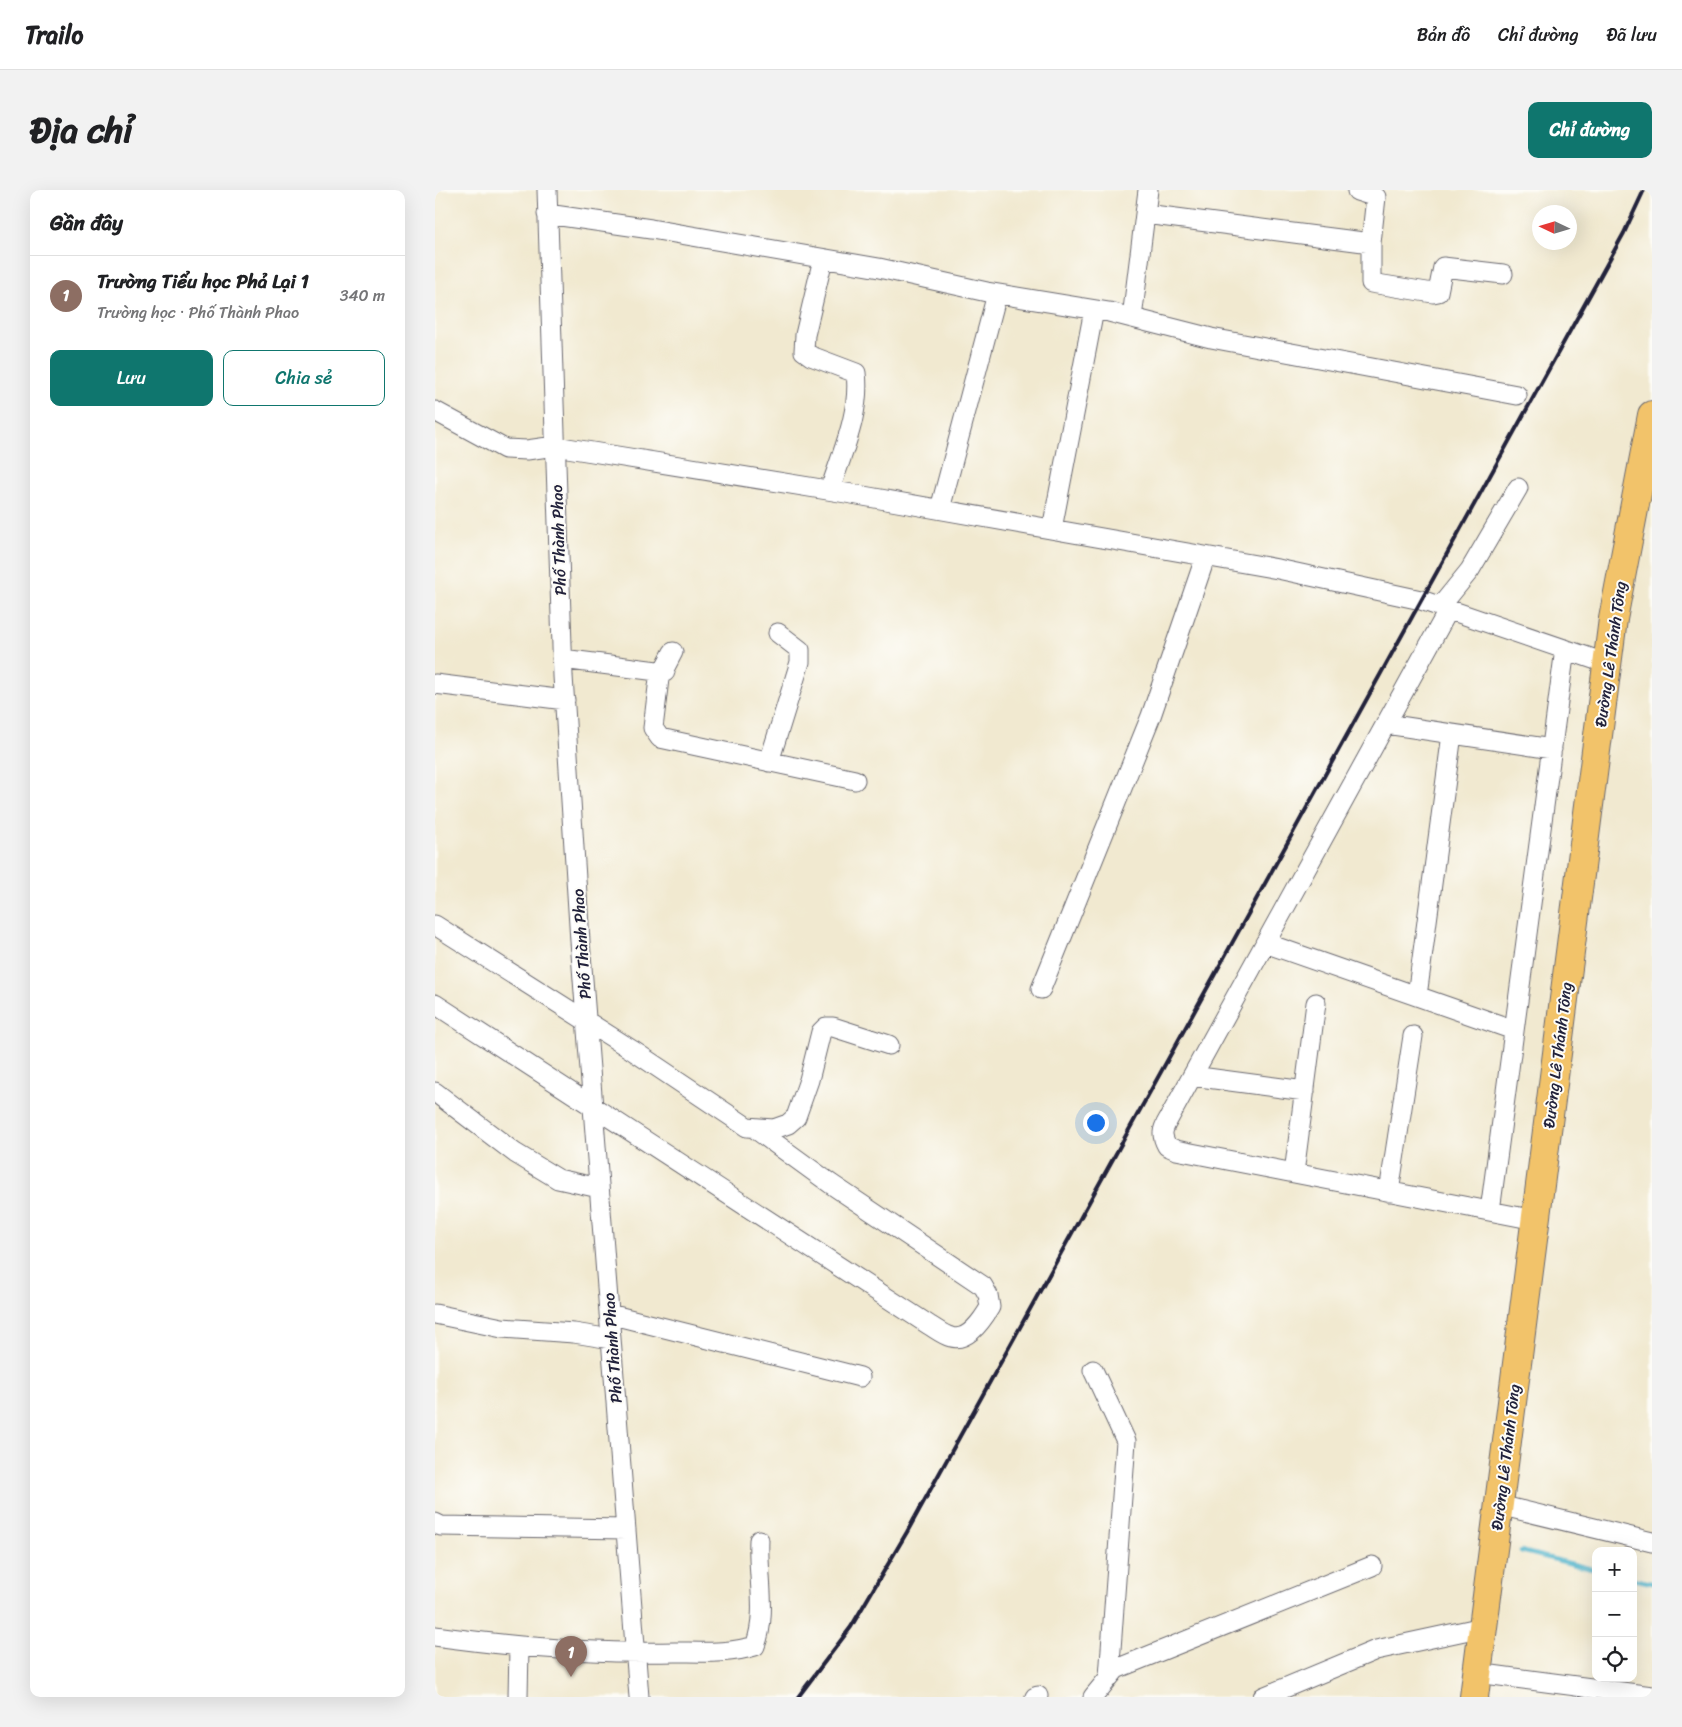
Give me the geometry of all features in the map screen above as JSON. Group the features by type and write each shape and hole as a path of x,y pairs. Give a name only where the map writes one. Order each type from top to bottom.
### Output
{"highway":[{"name":"Đường Lê Thánh Tông","path":"1475,1685 1607,664 1634,505 1652,415"}],"street":[{"name":"Phố Thành Phao","path":"547,190 562,660 599,1188 639,1697"},
{"path":"1132,318 1148,190"},
{"path":"1357,192 1376,197 1371,243 1371,284 1433,293 1438,292 1443,267 1503,274"},
{"path":"547,214 651,229 879,268 997,294 1132,318 1211,338 1517,395"},
{"path":"1145,214 1371,243"},
{"path":"823,259 805,335 804,351 811,356 856,373 857,386 856,405 830,490"},
{"path":"940,509 997,294"},
{"path":"1052,529 1094,310"},
{"path":"435,411 505,449 527,450 555,446 830,490 1278,569 1421,600 1607,664"},
{"path":"1518,488 1470,570 1444,608 1386,724 1162,1131 1167,1146 1176,1150 1535,1220"},
{"path":"1041,989 1151,716 1202,568 1203,556"},
{"path":"769,762 801,662 800,650 778,633"},
{"path":"1490,1212 1565,650"},
{"path":"673,652 665,672 659,679 653,728 660,738 855,780"},
{"path":"562,660 665,672"},
{"path":"435,684 565,700"},
{"path":"1386,724 1552,749"},
{"path":"1417,996 1453,734"},
{"path":"435,924 587,1026 747,1127 774,1129 796,1117 807,1088 821,1032 826,1027 833,1027 889,1045"},
{"path":"1265,943 1515,1030"},
{"path":"1294,1173 1316,1003"},
{"path":"435,1004 593,1101 929,1325 951,1337 960,1338 973,1330 990,1307 988,1295 983,1286 831,1184 754,1128"},
{"path":"1389,1192 1413,1036"},
{"path":"1192,1076 1305,1091"},
{"path":"435,1092 515,1153 552,1175 574,1184 599,1188"},
{"path":"435,1314 502,1328 574,1333 611,1339"},
{"path":"609,1314 860,1377"},
{"path":"1093,1370 1126,1441 1109,1678"},
{"path":"1499,1505 1652,1542"},
{"path":"435,1524 441,1526 511,1528 626,1529"},
{"path":"435,1636 519,1648 635,1653 738,1651 755,1646 760,1634 759,1540"},
{"path":"1093,1697 1116,1669 1372,1566"},
{"path":"1263,1697 1376,1650 1483,1627"},
{"path":"518,1697 519,1648"},
{"path":"1475,1685 1652,1696"}],"waterway":[{"path":"1521,1551 1592,1569"},
{"path":"1637,1580 1652,1583"}],"railway":[{"path":"798,1697 851,1627 907,1532 1624,233 1644,190"}],"place":[{"name":"Trường Tiểu học Phả Lại 1","path":"571,1677"}]}
